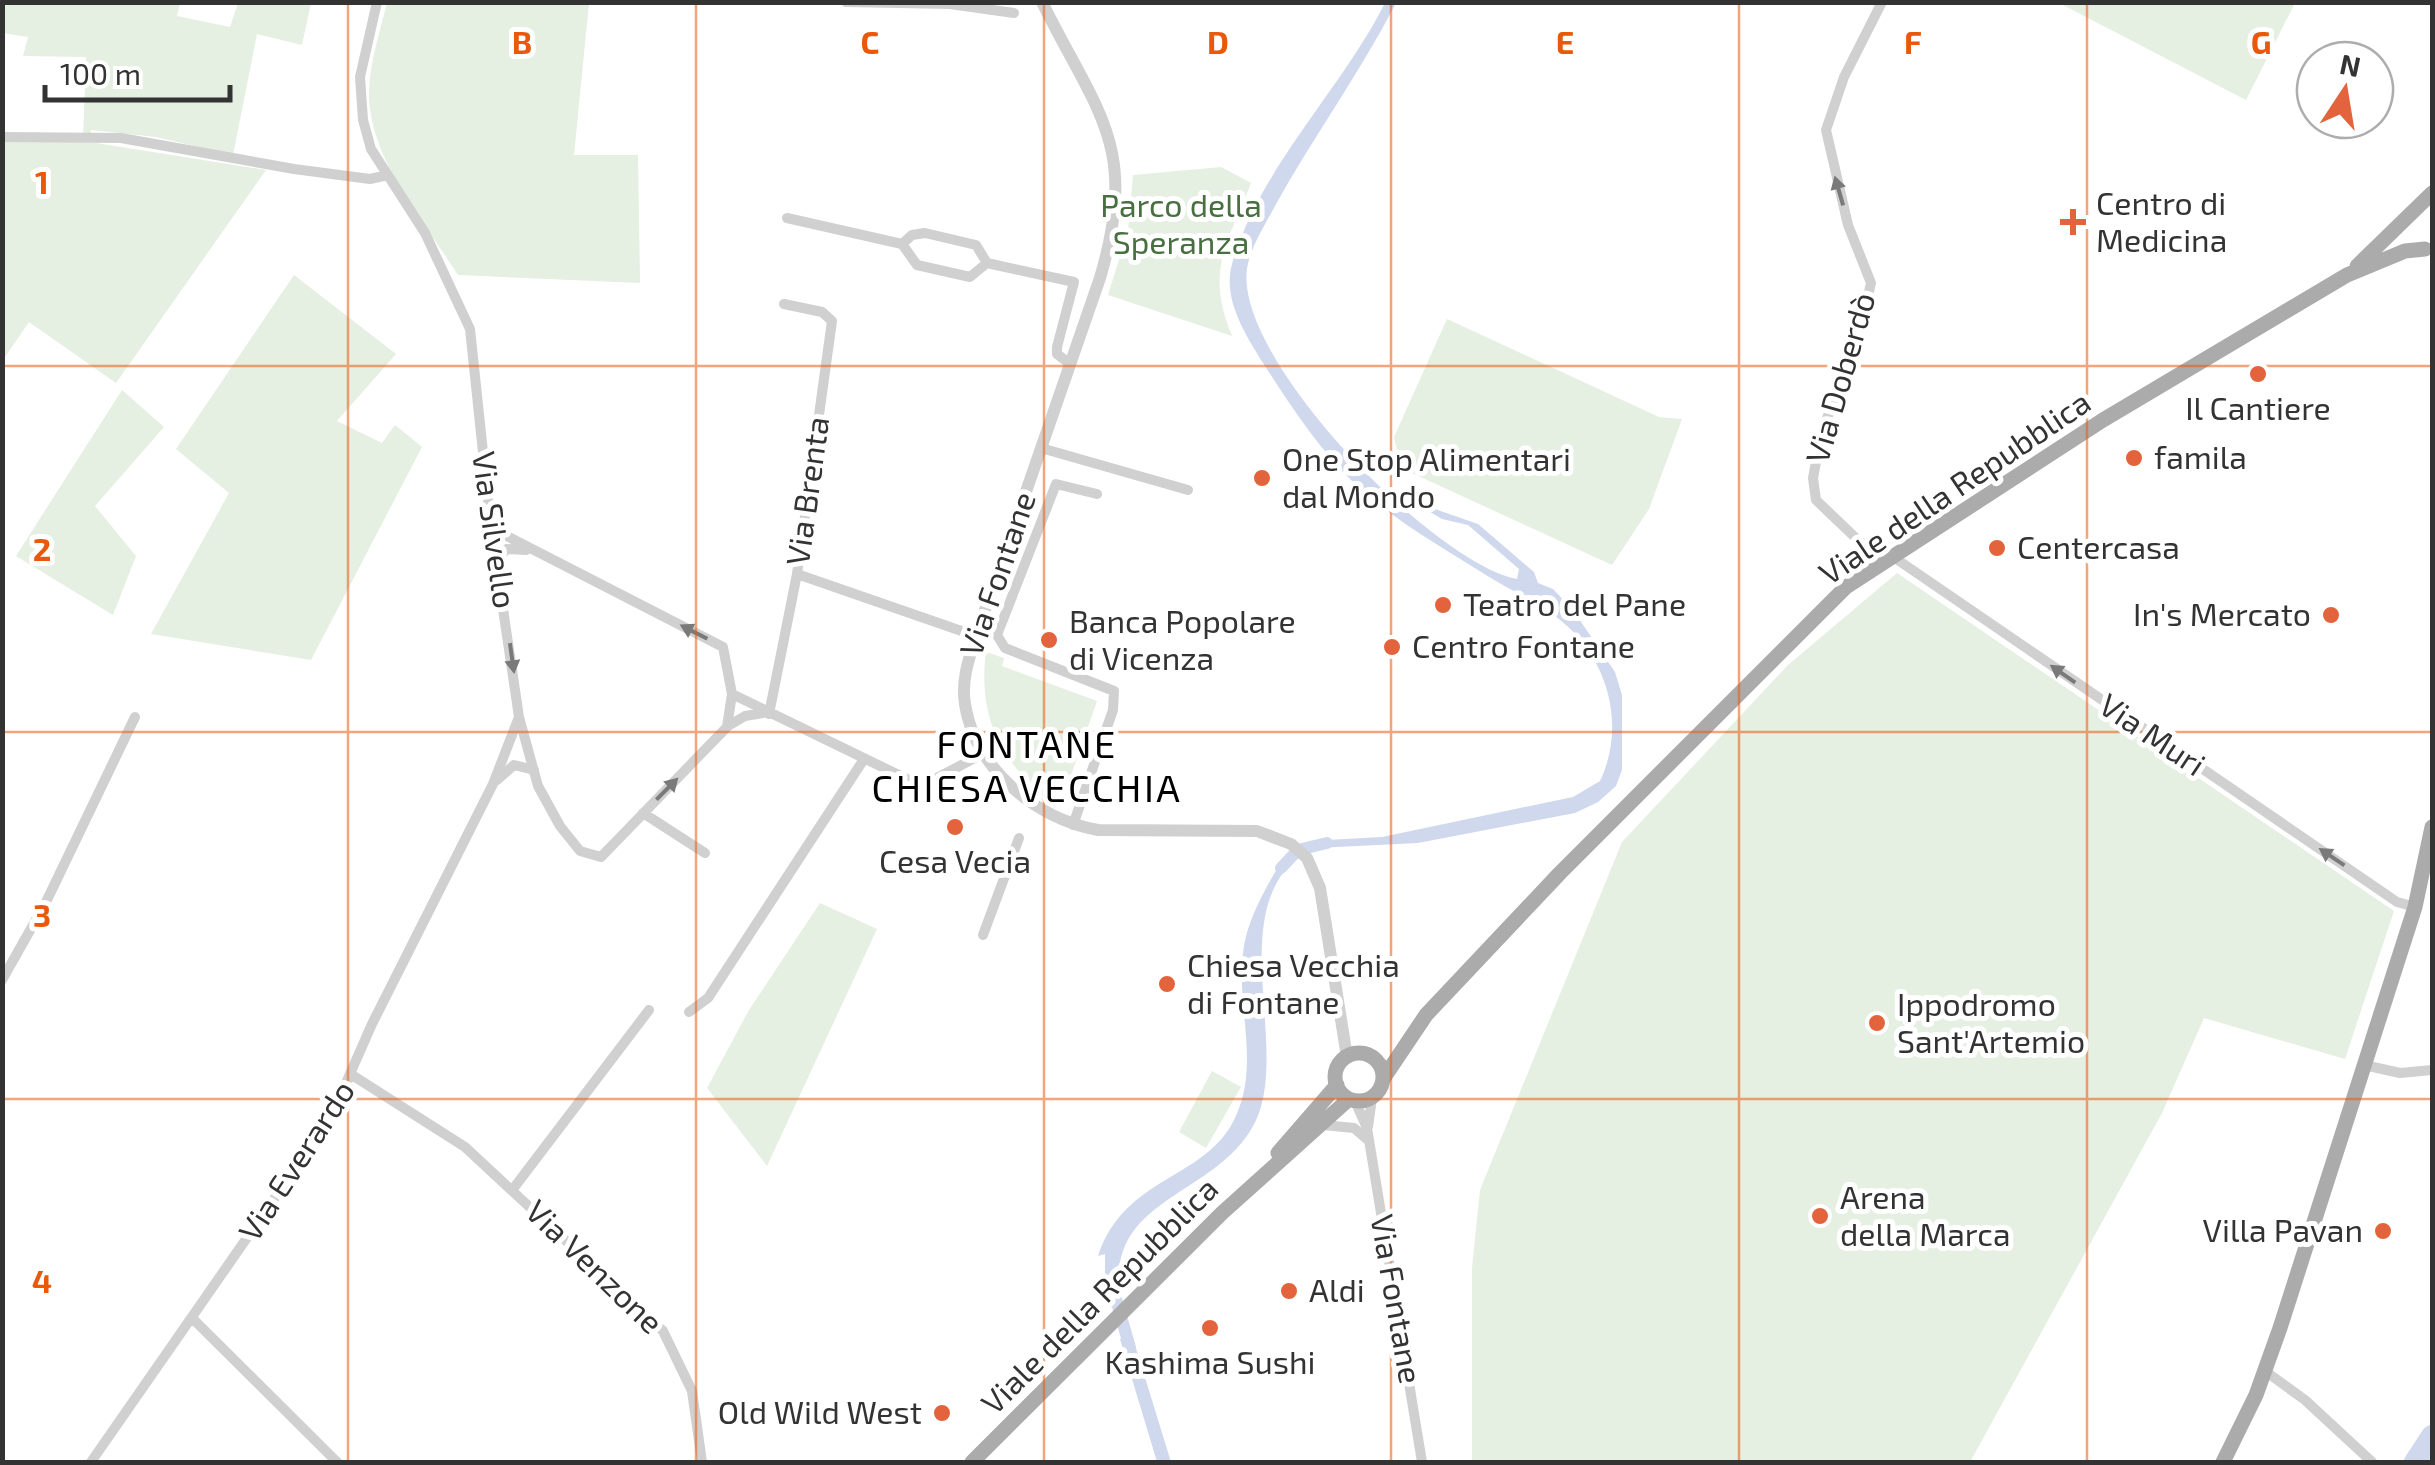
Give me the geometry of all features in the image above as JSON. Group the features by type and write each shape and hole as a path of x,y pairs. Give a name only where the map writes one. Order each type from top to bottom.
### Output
{"main road":[{"path":"2347,275 2432,193"},
{"path":"2416,206 2414,234 2430,252"},
{"path":"2347,275 2405,251 2430,252"},
{"name":"Viale della Repubblica","path":"972,1462 1268,1169 1318,1126 1383,1079 1426,1015 1775,654 1846,587 2117,411 2347,275"},
{"path":"2223,1462 2265,1371 2415,907 2432,827"},
{"name":"Viale della Repubblica","path":"1268,1169 1337,1085 1337,1070 1426,1015"},
{"path":"1359,1056 1383,1079"},
{"path":"1337,1085 1359,1099"}],"street":[{"name":"Via Silvello","path":"377,2 360,97 371,149 426,232 470,329 491,528 519,717 534,770 560,826 588,856 608,852 727,727"},
{"path":"846,2 858,6 950,4 1014,13"},
{"name":"Via Fontane","path":"1042,2 1099,106 1113,142 1116,206 1100,278 976,636 965,672 964,702 984,753 1000,778 1073,825 1098,830 1269,833 1307,858 1320,888 1346,1034 1359,1056"},
{"name":"Via Doberdò","path":"1882,2 1844,76 1826,130 1848,225 1871,283 1862,322 1821,435 1813,488 1826,512 1888,560"},
{"path":"2,137 121,138 278,167 370,179 388,176"},
{"path":"787,218 902,244 917,265 970,277 988,263"},
{"path":"902,244 912,235 924,233 976,245 988,263 1074,282 1100,278"},
{"path":"1070,364 1057,354 1057,346 1074,282"},
{"name":"Via Brenta","path":"769,714 797,574 832,321 822,312 784,304"},
{"path":"1040,448 1188,490"},
{"path":"1073,825 1116,696 1109,686 1004,648 998,635 1056,484 1097,494"},
{"path":"491,528 723,646 732,694 727,727"},
{"path":"496,560 512,548 536,554"},
{"name":"Via Muri","path":"1888,560 2397,902 2415,907"},
{"path":"797,574 976,636"},
{"path":"992,586 1014,593"},
{"path":"732,694 919,782 984,753"},
{"path":"727,727 753,713 769,714"},
{"path":"2,980 62,871 135,716"},
{"name":"Via Everardo","path":"91,1462 306,1156 352,1075 372,1024 493,784 519,717"},
{"path":"689,1012 708,998 864,759"},
{"path":"493,784 514,765 534,770"},
{"path":"644,814 705,853"},
{"path":"983,935 1018,838"},
{"name":"Via Venzone","path":"513,1189 649,1010"},
{"path":"2364,1065 2400,1073 2432,1070"},
{"name":"Via Venzone","path":"352,1075 465,1147 643,1310 673,1344 692,1391 702,1462"},
{"name":"Via Fontane","path":"1359,1099 1422,1462"},
{"path":"1318,1126 1354,1128 1368,1135"},
{"path":"192,1318 337,1462"},
{"path":"2265,1371 2305,1400 2372,1462"}],"green space":[{"path":"3,3 180,3 177,16 230,27 238,3 311,3 302,45 257,34 233,155 156,137 91,130 90,142 266,170 116,383 29,322 3,360 3,142 83,140 86,57 23,56 28,37 3,33"},
{"path":"387,3 589,3 574,155 638,155 640,283 458,275 401,189 372,119 371,72"},
{"path":"2059,3 2295,3 2246,100"},
{"name":"Parco della Speranza","path":"1221,167 1251,183 1222,258 1220,293 1232,336 1108,295 1128,231 1133,175"},
{"path":"294,275 396,354 337,421 382,443 395,425 422,447 311,660 151,634 229,493 176,449"},
{"path":"1447,319 1659,417 1682,419 1649,509 1612,565 1401,468 1394,437"},
{"path":"122,390 164,427 95,506 136,556 113,615 16,556"},
{"name":"Ippodromo Sant'Artemio","path":"1897,573 2394,911 2345,1059 2204,1018 2162,1113 1970,1462 1472,1462 1472,1268 1480,1190 1622,842 1788,665"},
{"path":"986,652 1004,658 1002,666 1097,701 1067,787 1074,791 1064,806 1025,778 999,742 986,700"},
{"path":"820,903 877,929 767,1166 707,1088 749,1010"},
{"path":"1212,1071 1241,1087 1206,1148 1179,1132"}],"water":[{"path":"1385,3 1396,3 1255,245 1247,269 1251,307 1272,353 1305,402 1391,497 1481,565 1517,579 1519,569 1468,525 1442,519 1425,509 1478,524 1534,572 1538,583 1553,589 1573,610 1615,672 1622,695 1622,770 1616,786 1598,802 1575,813 1418,843 1316,848 1308,841 1382,837 1573,797 1600,781 1612,735 1607,689 1586,647 1571,629 1418,532 1355,484 1284,395 1237,316 1230,290 1232,264 1261,195"},
{"path":"1287,853 1295,860 1276,885 1266,914 1262,946 1266,1051 1259,1113 1243,1141 1222,1163 1148,1215 1130,1236 1120,1263 1121,1297 1111,1308 1105,1288 1105,1254 1098,1256 1110,1229 1146,1193 1205,1154 1235,1118 1246,1073 1242,959 1246,936 1258,904"},
{"path":"1131,1332 1171,1462 1157,1462 1120,1339"}],"waterway":[{"path":"1281,868 1298,850 1327,843"},
{"path":"1112,1285 1130,1348"},
{"path":"2415,1462 2432,1436"}],"place":[{"name":"Centro di Medicina","path":"2073,222"},
{"name":"Il Cantiere","path":"2258,374"},
{"name":"famila","path":"2134,458"},
{"name":"One Stop Alimentari dal Mondo","path":"1262,478"},
{"name":"Centercasa","path":"1997,548"},
{"name":"Teatro del Pane","path":"1443,605"},
{"name":"In's Mercato","path":"2331,615"},
{"name":"Banca Popolare di Vicenza","path":"1049,640"},
{"name":"Centro Fontane","path":"1392,647"},
{"name":"Cesa Vecia","path":"955,827"},
{"name":"Chiesa Vecchia di Fontane","path":"1167,984"},
{"name":"Ippodromo Sant'Artemio","path":"1877,1023"},
{"name":"Arena della Marca","path":"1820,1216"},
{"name":"Villa Pavan","path":"2383,1231"},
{"name":"Aldi","path":"1289,1291"},
{"name":"Kashima Sushi","path":"1210,1328"},
{"name":"Old Wild West","path":"942,1413"}],"district":[{"name":"FONTANE CHIESA VECCHIA","path":"1027,767"}]}
